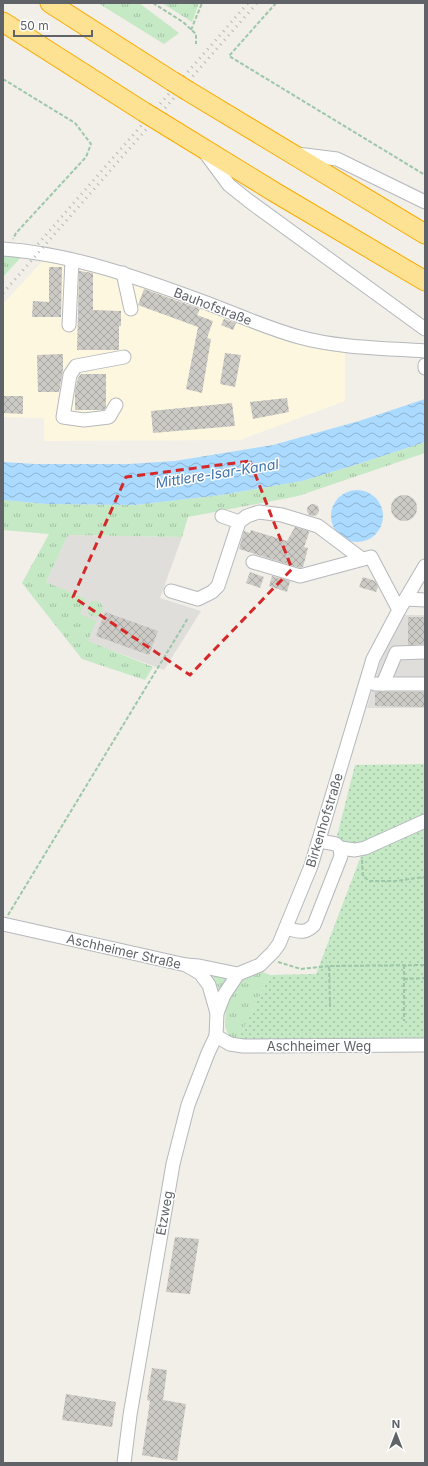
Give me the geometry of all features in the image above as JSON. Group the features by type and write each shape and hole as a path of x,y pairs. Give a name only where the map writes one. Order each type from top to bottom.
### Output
{"highway":[{"path":"50,3 188,91 425,234"},
{"path":"3,22 201,148 425,281"}],"street":[{"path":"201,148 229,185 425,329"},
{"path":"288,152 337,159 425,202"},
{"name":"Bauhofstraße","path":"6,249 38,252 105,267 259,324 299,337 344,344 425,351"},
{"path":"69,325 72,260"},
{"path":"123,274 131,309"},
{"path":"116,405 108,417 84,420 63,417 70,375 76,366 124,357"},
{"path":"171,591 198,599 212,592 218,586 239,522 247,516 259,512 282,515 318,526 362,559"},
{"path":"222,516 239,522"},
{"path":"253,562 300,576 371,557 403,604 425,600"},
{"name":"Birkenhofstraße","path":"238,974 260,964 267,958 276,948 286,928 311,866 374,659 403,604 420,579 425,566"},
{"path":"383,684 396,653 425,652"},
{"path":"366,684 425,684"},
{"path":"319,841 336,844 340,848 355,850 425,821"},
{"path":"286,928 302,932 309,930 314,925 341,856 340,848"},
{"name":"Aschheimer Straße","path":"5,920 186,965 200,973 209,985 217,1013"},
{"path":"186,965 199,966 238,974"},
{"name":"Etzweg","path":"124,1463 130,1415 173,1164 188,1105 216,1036 217,1013 224,995 238,974"},
{"name":"Aschheimer Weg","path":"216,1036 230,1044 243,1046 425,1046"}],"path":[{"path":"153,3 183,22 196,34 196,44"},
{"path":"191,30 202,3"},
{"path":"276,3 229,56 425,175"},
{"path":"3,79 75,122 91,144 86,157 16,233 6,249"},
{"path":"5,920 188,618"},
{"path":"362,848 362,874 367,881 396,881 425,877"},
{"path":"267,958 301,969 330,966 425,965"},
{"path":"404,965 404,1021"},
{"path":"330,966 330,1007"},
{"path":"404,979 425,978"}],"highlighted area":[{"path":"250,461 292,569 190,675 73,597 126,477"}],"shaded area":[{"path":"52,251 300,332 345,339 345,401 240,440 44,441 44,418 3,417 3,304"},
{"path":"68,535 182,537 160,598 201,611 164,670 87,641 80,614 46,582"},
{"path":"404,615 425,615 425,708 367,708 381,660"}],"green space":[{"path":"98,3 139,3 179,33 164,44"},
{"path":"162,3 199,3 192,22"},
{"path":"3,254 22,256 3,277"},
{"path":"425,442 425,453 298,496 188,517 182,537 68,535 46,582 86,599 80,614 96,621 88,641 153,667 145,680 82,659 22,583 49,534 3,530 3,500 46,504 135,505 221,495 302,481"},
{"path":"95,601 101,603 103,609 101,615 95,617 89,615 87,609 89,603"},
{"path":"425,764 425,1042 237,1042 270,975 316,974 361,856 336,840 355,765"},
{"path":"260,971 270,975 237,1042 230,1038 225,1027 226,1003 236,981"},
{"path":"209,973 229,977 221,993"}],"water":[{"name":"Mittlere-Isar-Kanal","path":"425,399 425,442 302,481 221,495 135,505 46,504 3,500 3,462 35,464 129,464 175,461 273,445 359,421"},
{"path":"352,490 362,490 371,494 379,502 383,511 383,521 379,530 371,538 362,542 352,542 343,538 335,530 331,521 331,511 335,502 343,494"}],"building":[{"path":"49,267 62,267 61,317 32,317 33,301 49,302"},
{"path":"79,271 93,273 93,310 121,311 121,326 119,326 119,350 77,350"},
{"path":"144,289 200,309 197,315 213,321 207,338 211,339 202,393 186,389 198,327 138,305"},
{"path":"224,319 236,323 233,330 221,325"},
{"path":"225,353 241,355 235,387 220,384"},
{"path":"63,354 63,371 59,392 38,392 37,355"},
{"path":"81,374 106,374 106,407 104,410 75,410 75,391 78,378"},
{"path":"3,396 23,396 23,414 3,413"},
{"path":"287,398 289,412 253,419 250,402"},
{"path":"232,403 235,426 153,433 151,411"},
{"path":"404,495 413,499 417,508 413,517 404,521 395,517 391,508 395,499"},
{"path":"311,504 315,504 319,510 315,516 311,516 307,512 307,508"},
{"path":"295,527 308,531 309,533 304,547 308,548 303,567 300,568 239,549 244,531 250,533 251,530 287,541"},
{"path":"250,572 264,577 260,588 246,583"},
{"path":"272,576 290,581 287,592 269,586"},
{"path":"363,577 375,581 378,587 376,592 359,587"},
{"path":"105,612 158,631 149,655 96,636"},
{"path":"408,617 424,617 424,644 408,645"},
{"path":"375,692 425,692 425,707 375,706"},
{"path":"175,1237 199,1239 190,1294 166,1292"},
{"path":"152,1368 167,1370 163,1400 186,1404 177,1461 142,1455 150,1401 147,1400"},
{"path":"66,1394 116,1402 112,1427 62,1420"}],"railway":[{"path":"38,244 248,3"},
{"path":"3,293 257,3"}]}
